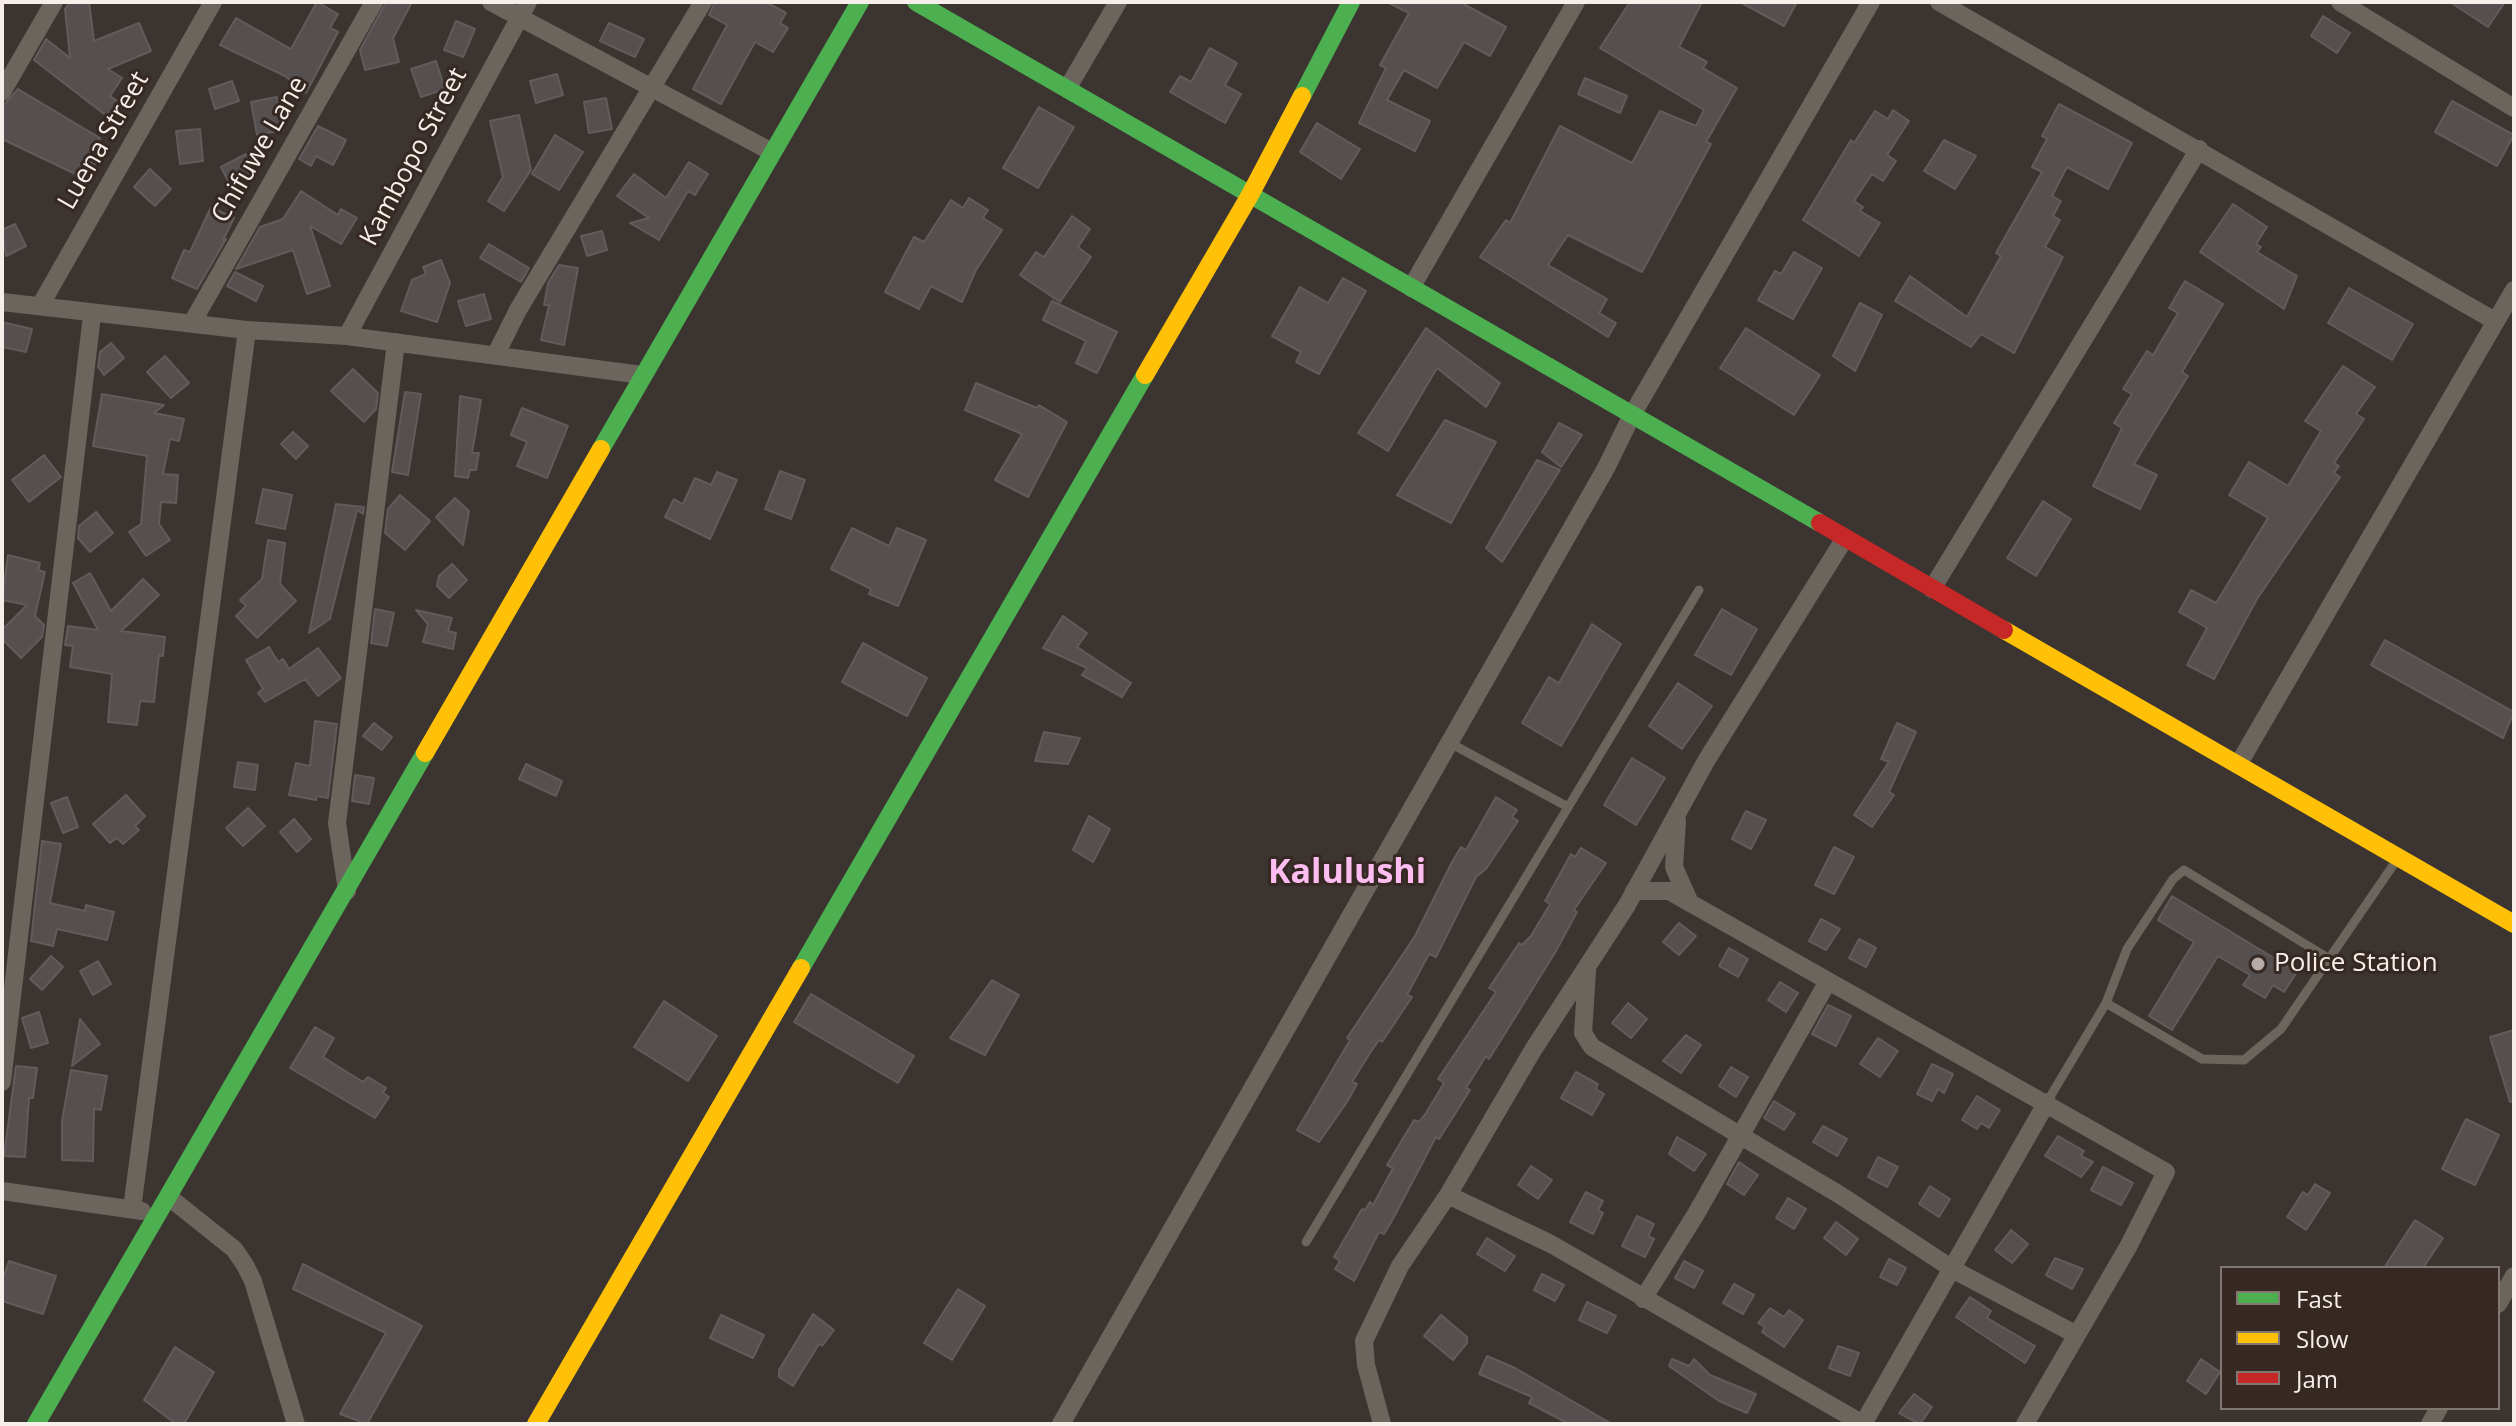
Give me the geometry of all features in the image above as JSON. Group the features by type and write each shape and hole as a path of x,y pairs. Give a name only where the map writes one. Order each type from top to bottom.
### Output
{"street":[{"path":"2,92 54,2"},
{"name":"Luena Street","path":"40,306 213,2"},
{"name":"Chifuwe Lane","path":"192,323 374,2"},
{"path":"491,2 523,10 652,89 772,152"},
{"path":"496,354 518,310 703,2"},
{"path":"36,1424 860,2"},
{"path":"916,2 2514,924"},
{"path":"1067,89 1118,2"},
{"path":"536,1424 1250,195 1351,2"},
{"path":"1411,288 1576,2"},
{"path":"1061,1424 1450,743 1632,415 1871,2"},
{"path":"1939,2 2495,321"},
{"path":"2340,2 2514,108"},
{"name":"Kambopo Street","path":"347,336 523,10"},
{"path":"1932,589 2199,149"},
{"path":"2238,765 2514,290"},
{"path":"2,302 92,315 347,336 642,375"},
{"path":"2,1082 92,315"},
{"path":"132,1209 247,330"},
{"path":"347,891 337,823 396,342"},
{"path":"1382,1424 1366,1365 1364,1341 1400,1266 1448,1195 1634,891 1677,814 1845,538"},
{"path":"1677,814 1674,867 1690,903"},
{"path":"1634,891 1669,891 2166,1172 2128,1247 2025,1424"},
{"path":"1588,965 1583,988 1583,1033 1587,1042 1840,1195 1954,1270 2075,1334"},
{"path":"1643,1299 1827,983"},
{"path":"1448,1195 1551,1244 1863,1424 1954,1270 2047,1102"},
{"path":"2,1191 132,1209 165,1206 234,1249 253,1281 292,1421"},
{"path":"2500,1300 2514,1276"}],"lane":[{"path":"1306,1242 1699,590"},
{"path":"1450,743 1568,807"},
{"path":"2106,1003 2202,1059 2244,1060 2281,1029 2398,858"},
{"path":"2047,1102 2106,1003 2127,949 2173,879 2184,870 2328,958"}],"building":[{"path":"70,2 89,2 94,41 139,23 151,51 108,69 122,78 110,96 119,102 108,117 34,60 46,39 70,58 65,9"},
{"path":"317,2 338,14 330,28 338,32 306,93 285,76 220,45 236,18 291,49"},
{"path":"386,2 412,2 393,38 399,62 365,70 360,50"},
{"path":"715,2 766,2 786,13 780,23 788,28 773,52 755,42 721,104 693,89 727,25 709,15"},
{"path":"1387,2 1460,2 1506,27 1490,56 1464,42 1437,88 1404,70 1387,100 1430,121 1415,151 1359,123 1386,68 1380,65 1409,13"},
{"path":"1630,2 1702,2 1679,47 1707,62 1703,68 1737,88 1706,142 1711,144 1642,272 1568,235 1548,265 1607,299 1599,313 1616,323 1608,337 1480,257 1506,220 1510,223 1560,126 1632,163 1660,111 1696,126 1704,110 1600,48"},
{"path":"1740,2 1797,2 1784,26"},
{"path":"2450,2 2505,2 2488,27"},
{"path":"2323,16 2350,33 2337,53 2311,36"},
{"path":"456,21 475,29 463,57 444,50"},
{"path":"609,23 644,39 635,57 600,41"},
{"path":"1210,48 1237,63 1225,85 1241,94 1225,123 1170,92 1180,76 1191,82"},
{"path":"436,61 445,89 421,97 411,69"},
{"path":"557,74 563,95 536,103 530,81"},
{"path":"1585,78 1627,96 1620,113 1578,94"},
{"path":"232,81 239,101 215,109 209,89"},
{"path":"18,89 100,138 89,161 95,164 88,180 2,139 2,107"},
{"path":"277,97 283,130 257,135 251,102"},
{"path":"606,98 612,129 589,133 584,102"},
{"path":"2452,101 2514,135 2497,166 2435,132"},
{"path":"2059,104 2132,143 2108,189 2067,167 2052,196 2061,201 2053,216 2060,220 2045,247 2063,257 2014,353 1981,334 1971,347 1895,301 1910,276 1967,317 2001,256 1996,253 2042,172 2032,167 2047,139 2042,136"},
{"path":"1039,107 1074,127 1038,188 1003,168"},
{"path":"1893,110 1909,121 1887,155 1896,161 1883,181 1872,174 1854,201 1863,207 1860,211 1880,223 1859,256 1803,220 1851,140 1854,143 1875,111 1888,119"},
{"path":"519,115 531,170 504,211 488,201 503,177 490,121"},
{"path":"1317,123 1360,149 1341,179 1300,152"},
{"path":"318,126 346,140 333,165 316,156 311,166 299,159"},
{"path":"200,129 203,161 180,164 176,131"},
{"path":"555,135 583,152 559,190 532,174"},
{"path":"1944,140 1976,156 1955,189 1924,171"},
{"path":"246,154 256,174 231,187 221,167"},
{"path":"689,162 708,174 695,195 688,191 659,240 630,223 649,218 617,196 634,174 666,198"},
{"path":"150,169 171,189 155,206 134,187"},
{"path":"301,191 338,215 341,209 357,218 341,244 310,226 330,286 307,294 293,250 236,269 260,227 283,219"},
{"path":"969,198 988,210 983,218 1002,230 976,270 962,302 931,286 919,309 885,292 914,237 924,242 951,200 963,208"},
{"path":"2233,204 2267,227 2256,244 2261,247 2257,252 2297,276 2284,309 2200,252"},
{"path":"211,207 234,218 223,240 226,239 197,289 172,278 184,250 190,252"},
{"path":"1072,216 1090,229 1078,247 1091,257 1060,302 1020,275 1036,252 1044,257"},
{"path":"15,224 26,246 6,256 2,230"},
{"path":"602,231 607,250 587,256 581,236"},
{"path":"489,244 529,268 521,282 480,258"},
{"path":"1794,252 1822,268 1793,319 1758,300 1775,271 1781,274"},
{"path":"441,260 450,283 437,322 401,311 412,280 426,274 423,267"},
{"path":"559,265 578,268 564,345 541,340 549,305 544,305 548,283"},
{"path":"235,272 263,286 256,301 227,286"},
{"path":"1343,278 1366,291 1319,374 1296,362 1301,352 1272,336 1300,287 1328,303"},
{"path":"2185,281 2223,304 2182,372 2188,376 2134,464 2157,475 2140,509 2093,486 2122,428 2114,423 2132,394 2123,389 2147,351 2153,355 2178,313 2169,308"},
{"path":"2349,288 2413,324 2392,360 2328,323"},
{"path":"484,294 491,319 466,326 458,301"},
{"path":"1052,301 1117,332 1097,373 1076,363 1086,341 1043,320"},
{"path":"1860,303 1882,315 1855,371 1833,356"},
{"path":"2,322 32,329 26,352 2,347"},
{"path":"1426,328 1500,383 1486,407 1437,368 1388,451 1358,433"},
{"path":"1746,328 1820,375 1794,415 1720,368"},
{"path":"111,343 124,358 104,375 98,367 100,352"},
{"path":"165,356 189,383 171,398 147,372"},
{"path":"2343,366 2375,387 2356,414 2364,419 2334,463 2339,466 2334,473 2340,477 2257,599 2214,679 2187,665 2207,628 2179,612 2191,590 2216,603 2268,518 2229,495 2249,462 2288,486 2321,431 2305,421"},
{"path":"353,369 378,393 376,409 364,422 331,391"},
{"path":"976,383 1037,408 1039,405 1067,422 1028,497 995,480 1022,434 965,410"},
{"path":"405,392 421,394 408,475 392,472"},
{"path":"102,394 164,405 154,413 184,419 179,441 170,439 163,474 178,475 176,503 161,502 159,524 170,540 146,556 129,532 141,524 147,456 93,446"},
{"path":"460,396 481,400 472,453 479,453 476,470 470,470 468,478 455,476"},
{"path":"522,408 568,426 547,478 517,466 527,442 511,435"},
{"path":"1445,420 1496,442 1451,523 1397,495"},
{"path":"1559,423 1582,435 1561,467 1542,452"},
{"path":"293,432 308,446 296,459 281,444"},
{"path":"44,455 61,477 29,502 12,480"},
{"path":"1537,460 1560,470 1502,562 1486,548"},
{"path":"780,471 805,480 791,519 765,509"},
{"path":"717,472 737,480 710,539 665,517 674,499 683,504 695,478 711,485"},
{"path":"263,489 292,495 285,529 256,523"},
{"path":"400,495 430,521 405,550 385,533 388,509"},
{"path":"455,498 469,511 463,545 436,517"},
{"path":"2043,501 2071,519 2036,576 2007,558"},
{"path":"336,504 364,507 363,514 357,510 330,619 309,633"},
{"path":"96,512 113,533 90,552 78,538 79,526"},
{"path":"852,528 889,546 897,528 926,540 898,606 869,594 871,589 831,569"},
{"path":"268,540 285,543 280,584 296,601 257,638 236,616 246,606 240,600 262,579"},
{"path":"8,555 40,563 38,570 45,572 35,616 44,625 42,637 21,658 2,639 2,630 27,605 2,600"},
{"path":"452,564 467,580 449,598 437,586 439,576"},
{"path":"90,573 111,611 143,579 159,595 121,631 165,637 163,656 159,655 154,702 140,701 137,725 108,722 112,674 70,667 73,646 65,645 68,626 98,630 73,583"},
{"path":"375,609 394,613 387,646 371,643"},
{"path":"1722,609 1757,629 1731,675 1695,655"},
{"path":"416,610 452,618 448,631 456,633 453,649 423,642 428,624"},
{"path":"1063,616 1087,633 1077,647 1131,683 1122,697 1082,675 1087,668 1043,648"},
{"path":"1592,624 1621,644 1561,746 1522,723 1549,677 1559,683"},
{"path":"2385,640 2514,712 2503,738 2371,665"},
{"path":"863,643 927,678 907,716 842,682"},
{"path":"269,647 278,662 283,659 289,669 318,648 341,678 318,696 305,679 265,702 258,693 263,689 246,660"},
{"path":"1678,683 1712,706 1682,749 1649,726"},
{"path":"315,721 337,724 328,798 317,796 316,800 289,795 296,763 310,766"},
{"path":"374,723 392,737 382,750 363,736"},
{"path":"1897,723 1916,732 1889,792 1894,795 1872,827 1854,815 1889,762 1881,759"},
{"path":"1044,732 1080,738 1068,764 1035,761"},
{"path":"1632,758 1665,778 1636,825 1604,805"},
{"path":"238,762 258,765 255,790 234,787"},
{"path":"526,764 562,781 556,796 519,779"},
{"path":"355,775 374,778 369,804 352,801"},
{"path":"126,795 145,816 135,826 139,830 123,844 117,838 110,843 93,824"},
{"path":"67,797 78,827 63,833 51,803"},
{"path":"1496,797 1517,810 1512,817 1518,821 1486,869 1476,877 1436,957 1429,954 1407,995 1412,997 1382,1042 1379,1040 1370,1053 1352,1082 1357,1084 1347,1102 1319,1142 1297,1130 1350,1040 1347,1038 1415,936 1452,862 1461,847 1466,850"},
{"path":"248,808 265,826 243,846 226,828"},
{"path":"1746,811 1766,820 1751,849 1732,839"},
{"path":"1089,816 1110,829 1093,862 1073,850"},
{"path":"294,819 311,839 297,852 280,832"},
{"path":"42,841 61,844 50,903 85,911 86,905 114,912 107,940 57,929 53,946 31,941"},
{"path":"1834,847 1854,857 1834,894 1815,885"},
{"path":"1581,848 1606,863 1574,910 1577,912 1556,951 1501,1040 1489,1059 1486,1056 1466,1088 1470,1090 1439,1139 1436,1137 1394,1217 1384,1234 1379,1232 1354,1281 1335,1269 1340,1261 1334,1257 1362,1209 1365,1210 1370,1202 1373,1205 1393,1168 1387,1165 1414,1120 1419,1122 1426,1113 1444,1083 1438,1079 1496,992 1489,988 1519,943 1522,945 1531,936 1550,904 1545,901 1571,854 1575,857"},
{"name":"Police Station","path":"2172,896 2297,972 2284,992 2273,985 2265,998 2243,985 2250,975 2218,956 2172,1030 2149,1016 2194,942 2158,920"},
{"path":"1821,919 1840,929 1826,950 1809,941"},
{"path":"1679,923 1696,936 1679,955 1663,942"},
{"path":"1859,939 1876,948 1866,967 1849,958"},
{"path":"1729,948 1748,959 1738,977 1719,966"},
{"path":"51,956 63,967 42,990 30,979"},
{"path":"98,961 111,984 93,995 80,971"},
{"path":"992,980 1019,995 985,1055 950,1038"},
{"path":"1780,982 1798,993 1786,1012 1768,1000"},
{"path":"811,994 914,1056 898,1083 794,1022"},
{"path":"664,1001 717,1036 688,1081 634,1047"},
{"path":"1628,1003 1647,1019 1631,1038 1612,1023"},
{"path":"1828,1005 1851,1016 1836,1046 1812,1034"},
{"path":"39,1012 48,1043 31,1048 22,1018"},
{"path":"80,1019 100,1044 72,1066"},
{"path":"315,1027 334,1038 323,1057 363,1082 368,1077 386,1088 383,1093 389,1097 375,1118 290,1068"},
{"path":"2514,1030 2514,1101 2510,1102 2490,1037"},
{"path":"1686,1035 1701,1045 1681,1073 1663,1061"},
{"path":"1878,1038 1898,1051 1880,1077 1860,1064"},
{"path":"1932,1064 1953,1074 1944,1093 1938,1089 1932,1101 1917,1094"},
{"path":"16,1066 37,1068 33,1098 29,1098 25,1157 4,1156"},
{"path":"1731,1067 1748,1077 1736,1097 1719,1086"},
{"path":"71,1070 107,1076 101,1110 94,1109 93,1161 62,1160 62,1121"},
{"path":"1576,1072 1598,1084 1596,1089 1604,1094 1592,1115 1561,1098"},
{"path":"1977,1096 2000,1110 1989,1128 1981,1123 1977,1129 1962,1120"},
{"path":"1774,1101 1795,1114 1784,1130 1764,1118"},
{"path":"2466,1119 2499,1135 2475,1185 2442,1169"},
{"path":"1823,1126 1847,1139 1837,1156 1813,1142"},
{"path":"2058,1136 2084,1151 2081,1156 2093,1162 2081,1177 2045,1156"},
{"path":"1677,1137 1706,1154 1694,1171 1669,1154"},
{"path":"1878,1157 1898,1167 1887,1187 1868,1177"},
{"path":"1739,1162 1758,1175 1744,1195 1727,1184"},
{"path":"1531,1166 1552,1180 1538,1199 1518,1185"},
{"path":"2103,1167 2133,1183 2121,1205 2091,1190"},
{"path":"2315,1184 2330,1193 2306,1230 2287,1217 2303,1192 2308,1195"},
{"path":"1930,1186 1950,1199 1939,1217 1919,1204"},
{"path":"1586,1192 1603,1201 1598,1210 1603,1213 1593,1234 1570,1222"},
{"path":"1788,1198 1806,1209 1794,1229 1776,1218"},
{"path":"1637,1216 1654,1224 1648,1236 1654,1239 1645,1257 1622,1246"},
{"path":"2415,1220 2443,1238 2424,1266 2385,1266"},
{"path":"1836,1222 1858,1239 1846,1255 1824,1238"},
{"path":"2011,1230 2028,1244 2012,1263 1995,1250"},
{"path":"1487,1238 1515,1256 1505,1271 1477,1254"},
{"path":"2055,1258 2083,1269 2072,1289 2046,1275"},
{"path":"1889,1259 1906,1268 1897,1285 1880,1277"},
{"path":"9,1261 56,1276 43,1314 2,1301 2,1282"},
{"path":"1684,1261 1703,1271 1694,1288 1675,1278"},
{"path":"303,1264 422,1326 367,1424 340,1414 386,1333 293,1289"},
{"path":"1542,1274 1564,1285 1555,1301 1534,1290"},
{"path":"1734,1284 1754,1295 1743,1314 1723,1303"},
{"path":"958,1289 985,1306 952,1360 924,1343"},
{"path":"1970,1297 1991,1311 1987,1318 2035,1346 2025,1363 1956,1317"},
{"path":"1587,1302 1616,1316 1607,1333 1579,1320"},
{"path":"1770,1308 1784,1317 1789,1310 1803,1320 1784,1347 1762,1332 1765,1327 1758,1323"},
{"path":"813,1314 834,1330 822,1346 819,1344 793,1386 779,1377 779,1370"},
{"path":"721,1315 764,1335 753,1358 710,1338"},
{"path":"1441,1315 1467,1337 1467,1343 1453,1360 1424,1336"},
{"path":"1838,1346 1859,1353 1850,1376 1829,1368"},
{"path":"175,1347 214,1372 184,1424 176,1424 144,1400"},
{"path":"1487,1356 1515,1368 1612,1424 1569,1424 1529,1403 1532,1397 1479,1374"},
{"path":"1672,1359 1689,1366 1694,1359 1710,1375 1756,1394 1747,1413 1719,1401 1669,1366"},
{"path":"2201,1359 2220,1372 2206,1394 2187,1381"},
{"path":"1914,1394 1932,1407 1920,1424 1899,1413"}],"traffic: fast":[{"path":"601,449 860,2"},
{"path":"916,2 1820,523"},
{"path":"1302,96 1351,2"},
{"path":"801,968 1145,375"},
{"path":"36,1424 425,753"}],"traffic: slow":[{"path":"1145,375 1250,195 1302,96"},
{"path":"425,753 601,449"},
{"path":"2004,630 2514,924"},
{"path":"536,1424 801,968"}],"traffic: jam":[{"path":"1820,523 2004,630"}],"place":[{"name":"Police Station","path":"2258,964"}],"district":[{"name":"Kalulushi","path":"1347,873"}]}
